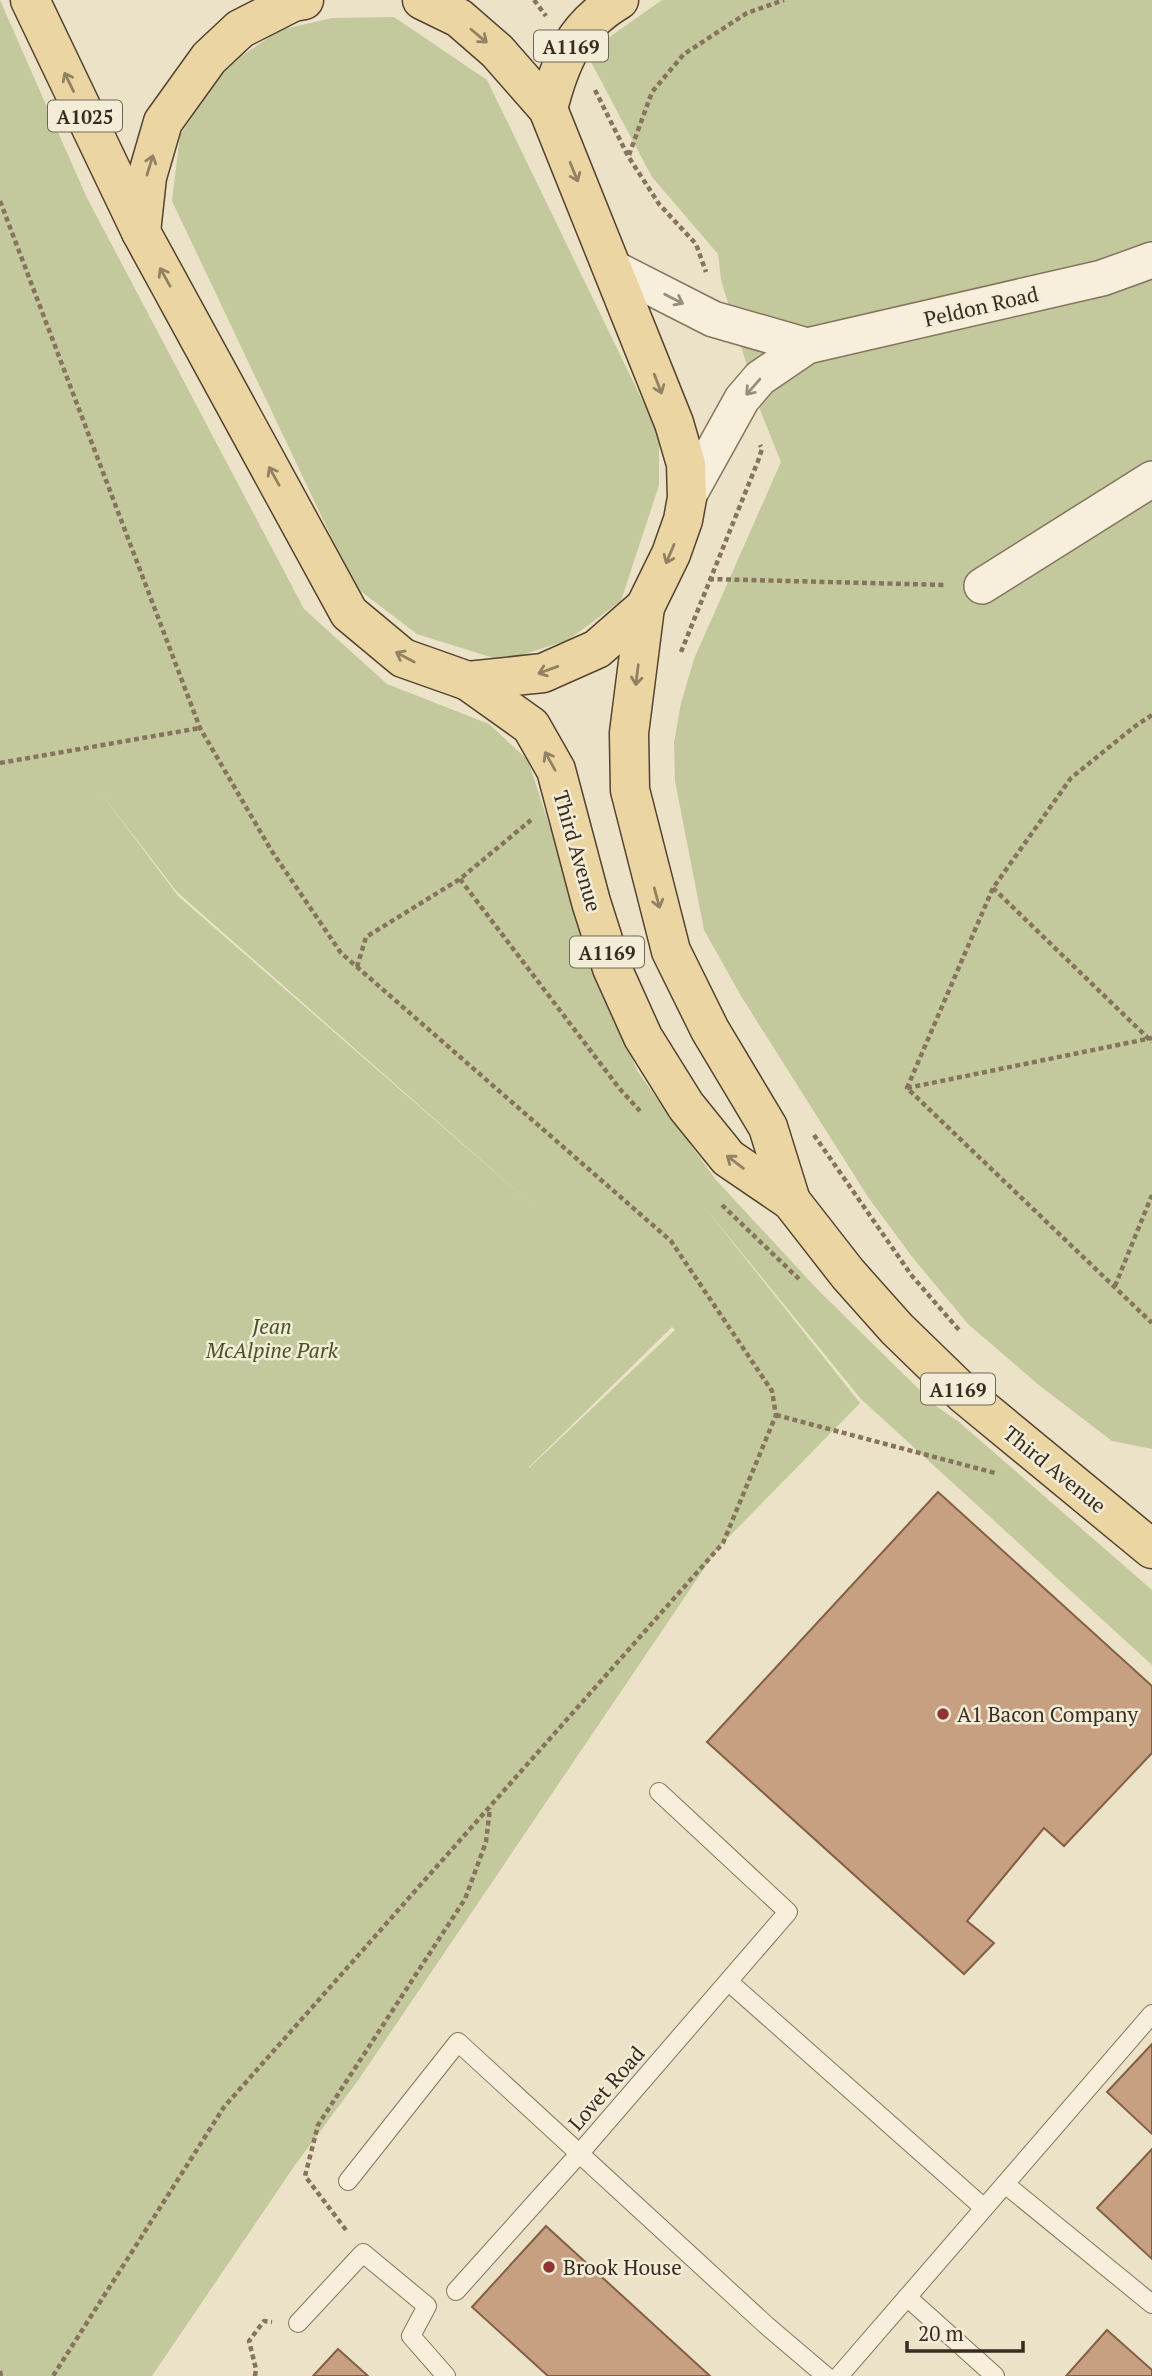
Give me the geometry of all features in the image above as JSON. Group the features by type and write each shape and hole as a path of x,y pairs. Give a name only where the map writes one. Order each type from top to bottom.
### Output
{"main road":[{"name":"A1025","path":"30,0 141,232"},
{"path":"294,1 240,29 232,36 209,58 163,122 147,177 141,232 349,614 403,658 468,681 543,673 597,649 645,607 671,554 683,520 687,498 686,464 674,424 548,109 497,51 458,18 422,0"},
{"name":"A1169","path":"548,109 568,50 598,13 619,0"},
{"name":"Third Avenue","path":"645,607 629,733 633,802 671,951 710,1030 768,1127 791,1201"},
{"name":"Third Avenue","path":"468,681 531,726 556,770 591,902 612,968 643,1037 686,1106 728,1158 791,1201 848,1274 897,1329 965,1395 1152,1549"}],"street":[{"name":"Peldon Road","path":"687,498 742,400 760,378 807,346 1102,278 1152,260"},
{"name":"Peldon Road","path":"613,268 713,318 807,346"},
{"path":"982,586 1152,479"}],"lane":[{"name":"Lovet Road","path":"456,2291 579,2154 788,1912 659,1792"},
{"path":"729,1982 984,2208"},
{"path":"839,2376 1152,2014"},
{"path":"348,2181 458,2042 766,2325 826,2376"},
{"path":"1005,2184 1152,2304"},
{"path":"298,2323 363,2253 427,2306 411,2336 446,2376"},
{"path":"907,2297 995,2376"}],"path":[{"path":"628,156 652,92 684,54 747,13 784,0"},
{"path":"591,82 628,156 659,204 696,244 708,278"},
{"path":"0,201 200,729 271,850 341,953 671,1241 772,1391 776,1415 723,1543 224,2107 53,2376"},
{"path":"759,442 762,449 758,461 709,579 982,586"},
{"path":"907,1088 993,888 1071,778 1134,727 1152,716"},
{"path":"0,763 200,729"},
{"path":"357,967 366,937 460,879 533,819"},
{"path":"993,888 1151,1039"},
{"path":"907,1088 1151,1039"},
{"path":"907,1088 1152,1322"},
{"path":"808,1127 912,1276 966,1337"},
{"path":"1115,1286 1152,1195"},
{"path":"776,1415 998,1474"},
{"path":"363,2253 305,2175 318,2125 465,1899 486,1842 490,1807"},
{"path":"255,2376 256,2369 249,2340 264,2321 298,2323"}],"green space":[{"name":"Jean McAlpine Park","path":"0,0 86,196 304,609 387,684 489,724 528,760 595,975 638,1072 716,1180 819,1291 936,1406 959,1422 1152,1590 1152,1665 861,1399 702,1204 860,1403 718,1548 359,2079 295,2165 152,2376 0,2376","holes":["100,792 177,892 537,1209 178,896","672,1327 675,1330 529,1468 529,1467"]},
{"path":"662,0 1152,0 1152,1449 1112,1441 1040,1386 968,1324 913,1258 868,1197 741,996 704,930 675,781 674,743 681,703 694,659 781,462 761,412 721,280 718,254 652,177 591,62 608,38"},
{"path":"394,17 487,80 659,435 659,485 621,601 568,640 503,661 417,634 355,587 172,201 180,135 228,65 280,30 332,18"}],"building":[{"name":"A1 Bacon Company","path":"938,1492 1152,1686 1152,1753 1064,1846 1044,1828 967,1921 994,1943 964,1974 707,1742"},
{"path":"1152,2044 1152,2134 1107,2092"},
{"path":"1152,2149 1152,2259 1097,2208"},
{"name":"Brook House","path":"546,2226 710,2376 548,2376 472,2307"},
{"path":"1107,2330 1152,2370 1152,2376 1066,2376"},
{"path":"338,2349 368,2376 313,2376"}],"place":[{"name":"A1 Bacon Company","path":"943,1714"},
{"name":"Brook House","path":"549,2267"}]}
